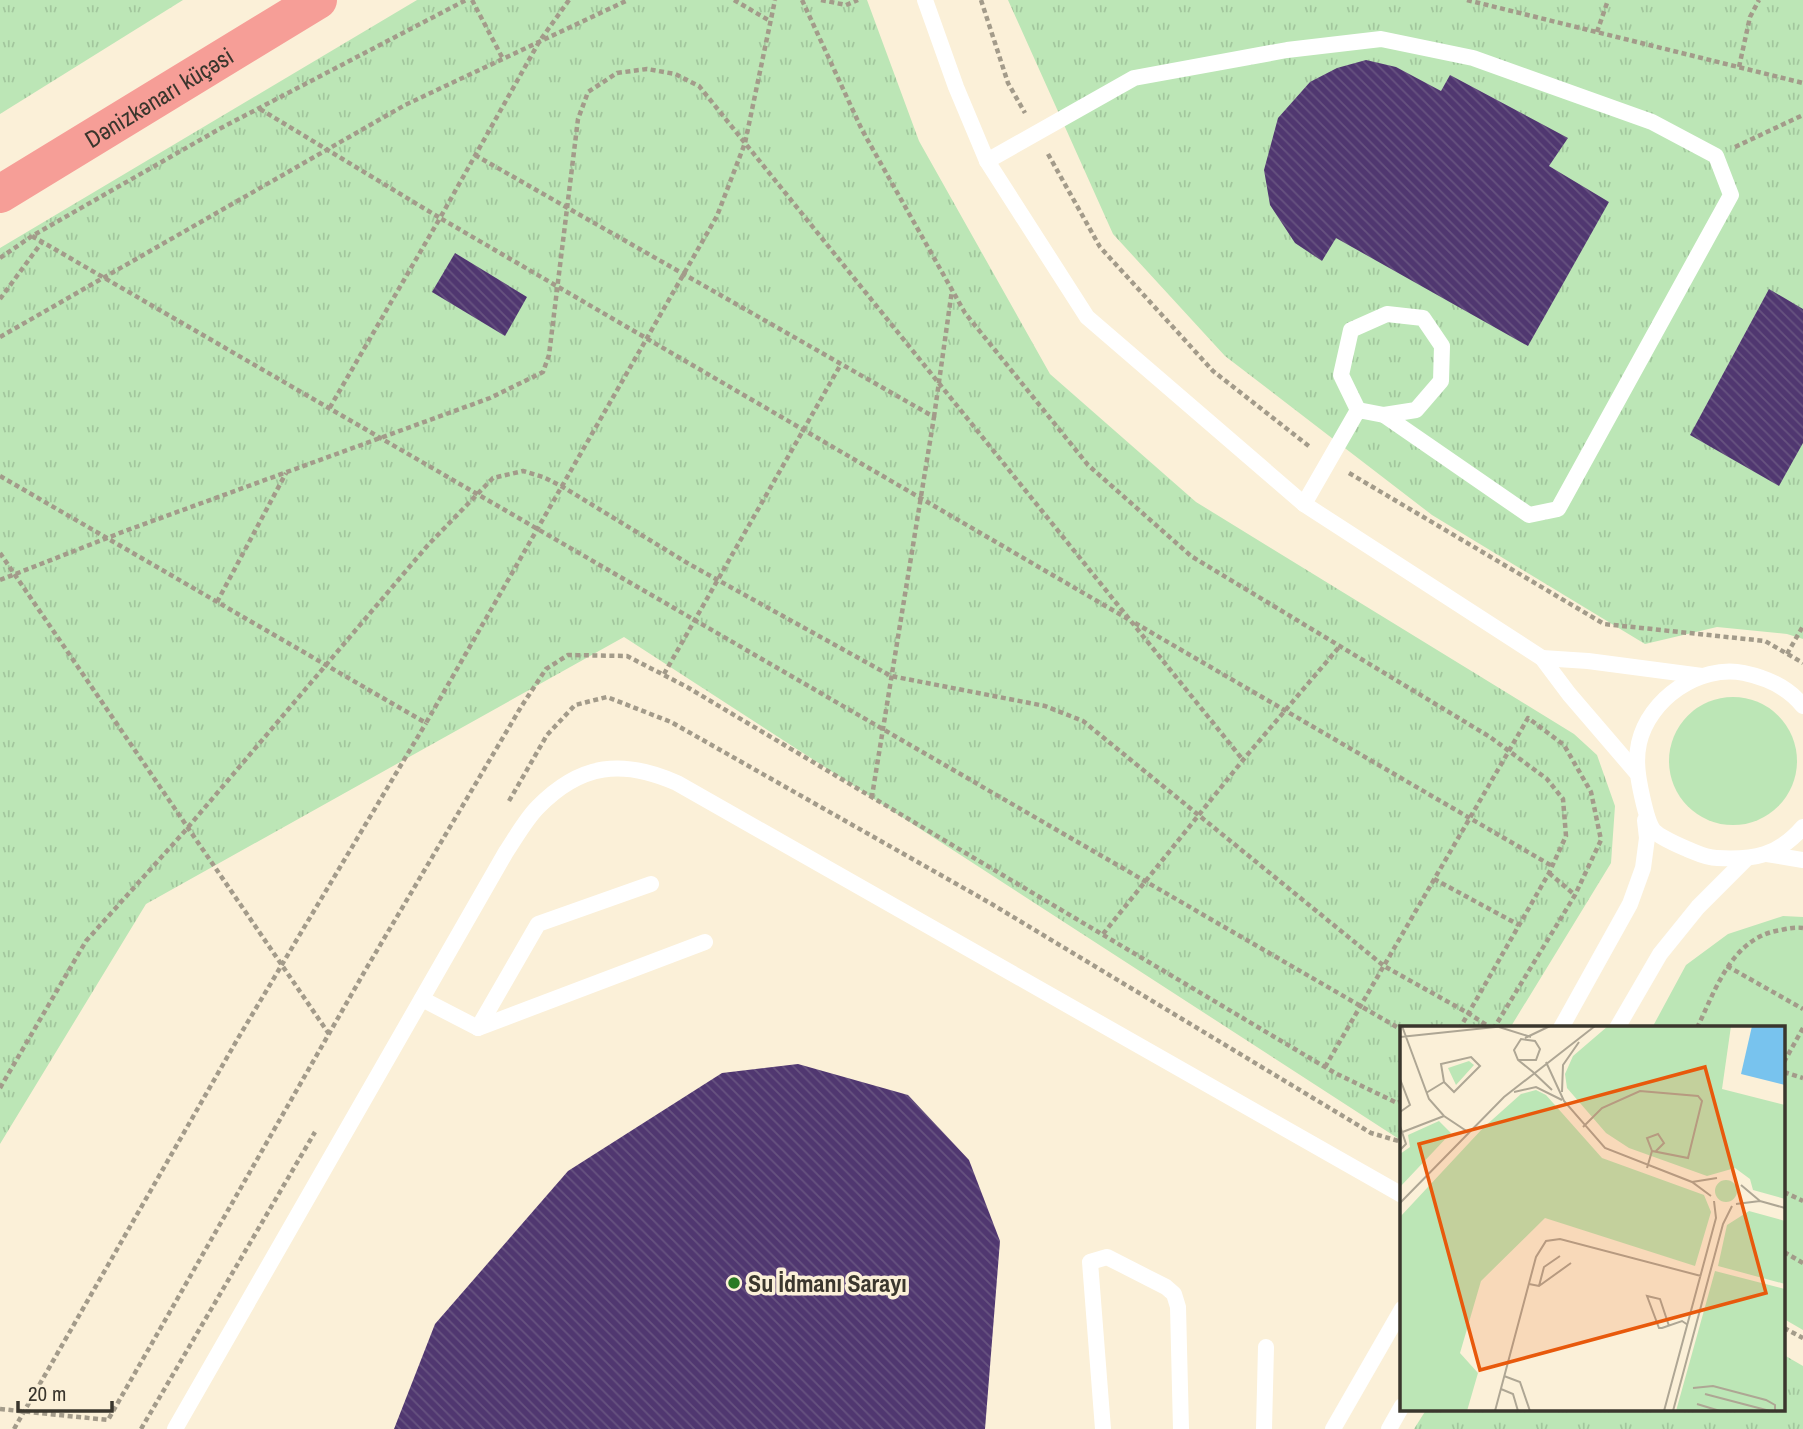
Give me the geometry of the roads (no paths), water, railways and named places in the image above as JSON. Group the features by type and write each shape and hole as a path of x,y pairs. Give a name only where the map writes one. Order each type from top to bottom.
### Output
{"highway":[{"name":"Dənizkənarı küçəsi","path":"0,194 307,2"}],"lane":[{"path":"925,0 956,87 987,161 1087,317 1304,504 1542,658 1636,772"},
{"path":"987,161 1134,78 1287,50 1381,39 1473,58 1652,122 1716,156 1731,195 1558,509 1529,515 1384,415"},
{"path":"1387,314 1423,318 1442,346 1441,380 1416,410 1384,415 1358,410 1341,375 1352,330 1387,314"},
{"path":"1304,504 1358,410"},
{"path":"1542,658 1588,661 1702,676 1734,671 1767,678 1795,696 1803,706"},
{"path":"1562,1026 1630,904 1643,868 1647,838 1636,772 1639,743 1650,716 1673,691 1702,676"},
{"path":"175,1429 506,852 536,808 563,785 592,772 618,767 652,772 677,783 1400,1194"},
{"path":"1643,802 1654,831 1708,858 1746,859 1767,854 1792,839 1803,827"},
{"path":"1767,854 1803,860"},
{"path":"1618,1026 1660,954 1698,907 1746,859"},
{"path":"478,1028 538,924 652,884"},
{"path":"422,999 478,1028 705,942"},
{"path":"1103,1429 1090,1262 1107,1257 1166,1287 1174,1294 1178,1307 1181,1429"},
{"path":"1333,1429 1400,1312"},
{"path":"1264,1429 1266,1347"},
{"path":"1389,1429 1400,1410"}],"place":[{"name":"Su İdmanı Sarayı","path":"734,1283"}]}
